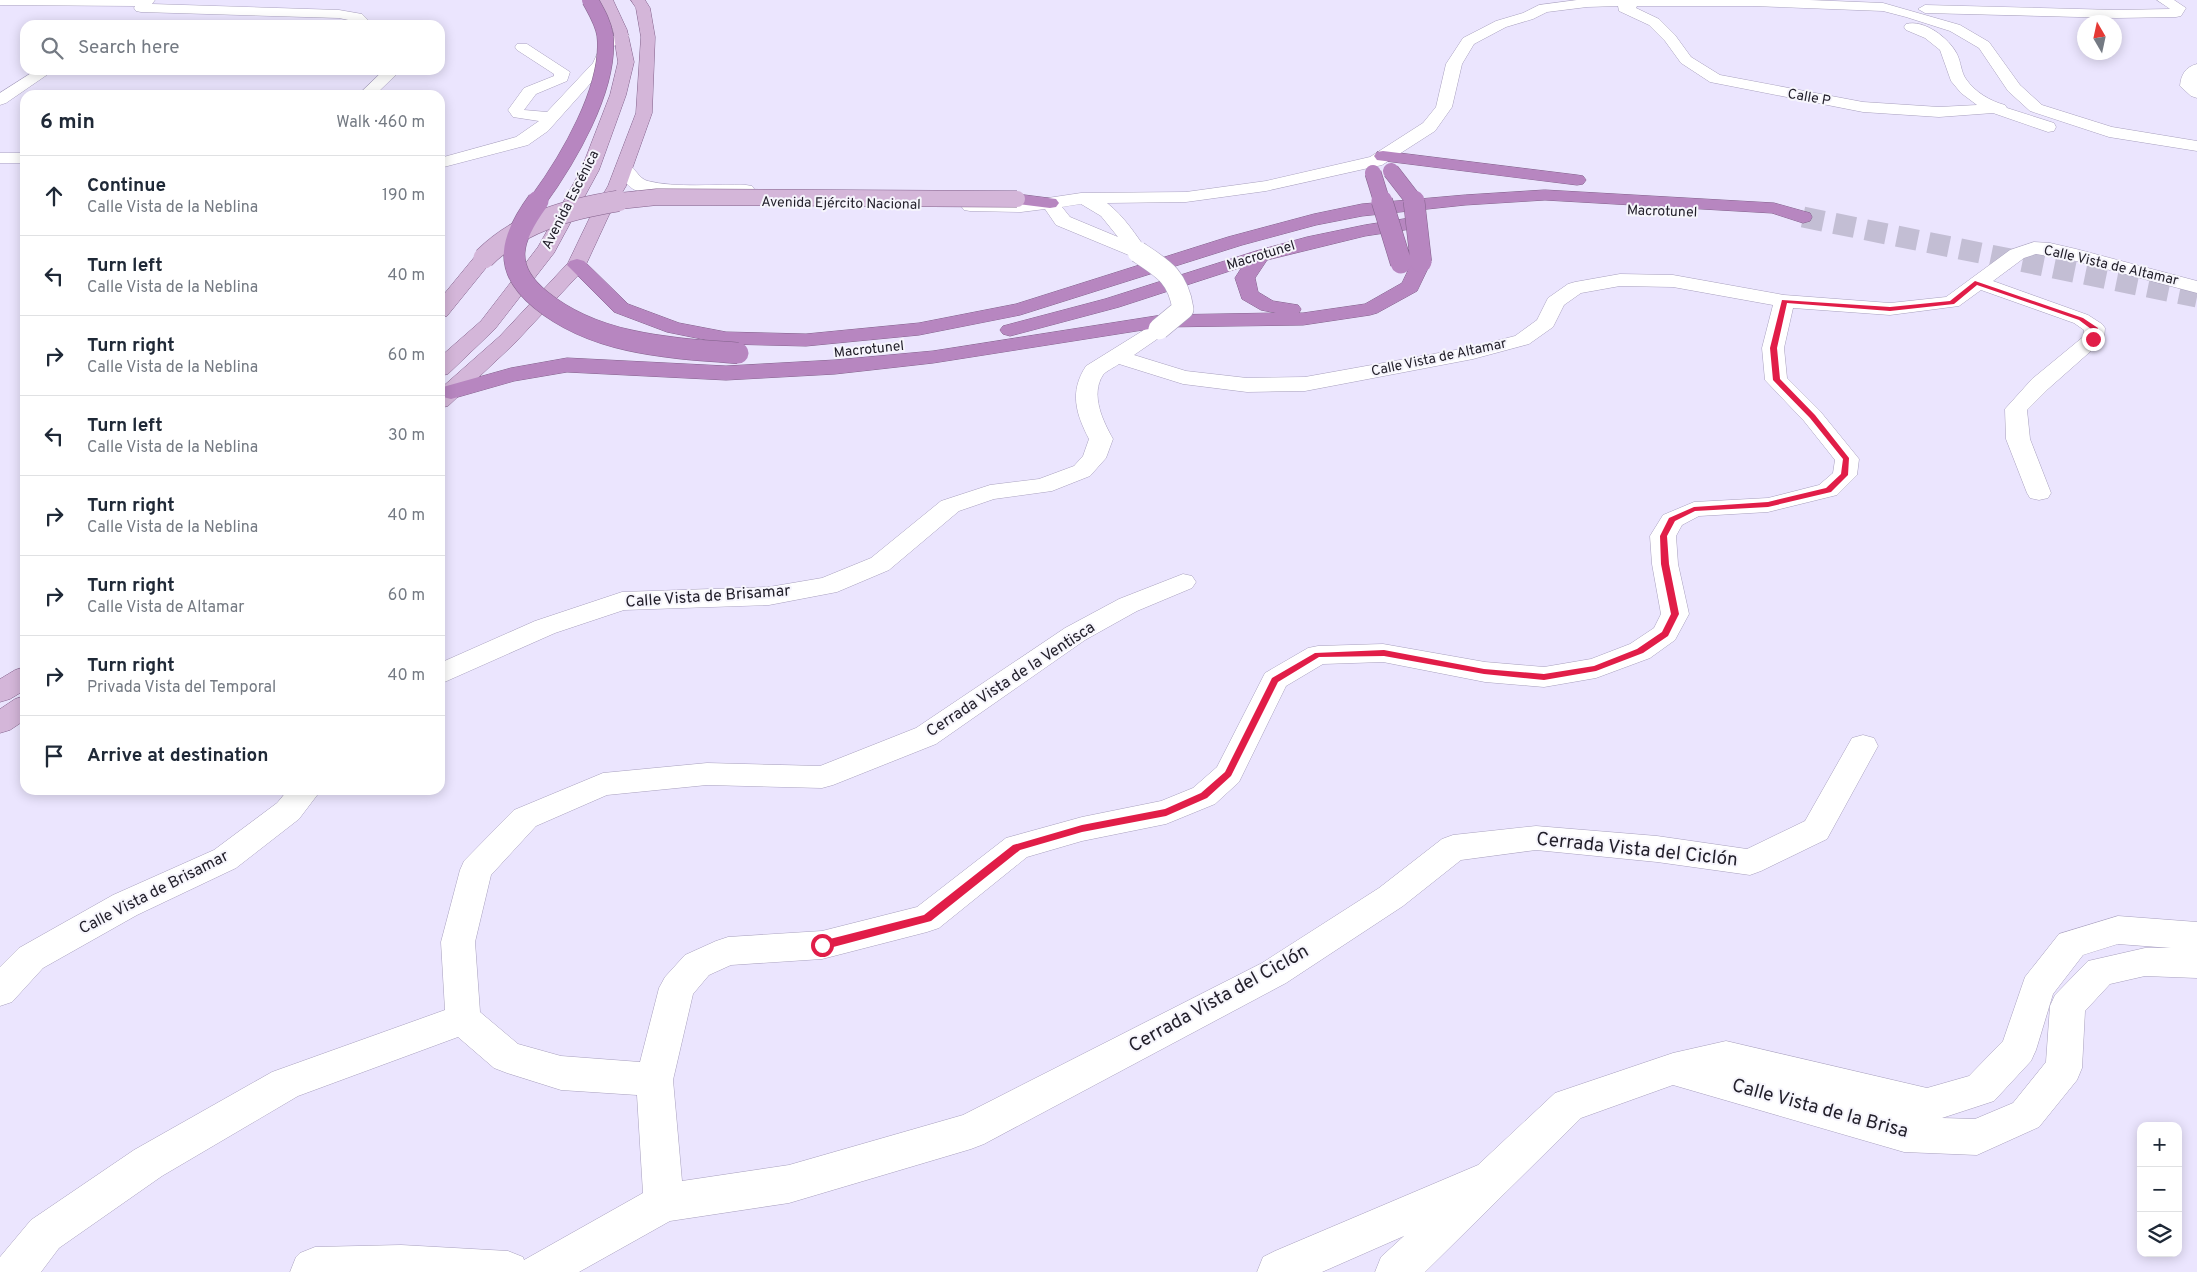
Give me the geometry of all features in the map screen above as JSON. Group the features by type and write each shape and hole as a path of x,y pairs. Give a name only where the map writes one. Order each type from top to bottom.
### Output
{"highway":[{"name":"Macrotunel","path":"590,0 603,25 605,40 597,85 587,117 572,149 516,240 514,260 516,273 523,284 557,312 586,327 657,346 738,353 827,354 961,341 1024,327 1319,239 1406,224 1560,210 1652,210 1798,216 1774,208"},
{"path":"1406,141 1441,163"},
{"path":"1378,165 1441,163 1695,193 1774,208"},
{"path":"1378,165 1411,262"},
{"path":"445,396 511,375 567,365 726,373 835,366 933,357 1056,336 1162,321 1303,319 1370,309 1410,287 1415,202 1378,165"},
{"path":"577,265 594,284 621,308 674,328 726,338 806,340 919,329 1020,309 1235,241 1314,220 1362,210 1465,200 1545,195 1774,208"},
{"path":"1017,199 1050,203"},
{"path":"1260,256 1245,278 1249,295 1268,306 1302,310 1349,308 1383,290 1411,262"},
{"path":"1024,327 1056,336"},
{"path":"933,357 961,341"}],"main road":[{"name":"Avenida Escénica","path":"445,364 488,325 547,249 590,170 618,95 626,62 622,36 612,8 606,0"},
{"path":"445,396 507,340 577,265 600,215 617,186 644,113 648,37 643,8 638,0"},
{"path":"445,306 484,258 505,239 543,220 596,204 623,199 657,197 1017,199"},
{"path":"0,692 20,680"},
{"path":"0,723 20,709"}],"street":[{"path":"1883,8 1969,5 2125,14 2176,13 2179,8 2164,0"},
{"path":"0,1 146,1"},
{"path":"146,1 141,8 339,14 357,17 360,20"},
{"name":"Avenida Ejército Nacional","path":"600,215 641,203 712,201 1021,207 1083,198 1186,197 1266,186 1378,165 1406,141 1429,127 1444,107 1454,64 1468,41 1501,24 1528,16 1544,8 1753,2 1883,8 1934,20 1971,36 1984,45 2014,88 2036,108 2108,132 2197,146"},
{"path":"1513,5 1528,16"},
{"name":"Avenida Ejército Nacional","path":"1631,5 1805,9 1857,12 1886,18 1937,38 1950,53 1958,80 1974,96 1996,108 2037,124 2124,146 2197,156"},
{"name":"Calle P","path":"1631,5 1654,22 1670,38 1686,60 1715,79 1862,107 1939,112 1996,108 2036,108"},
{"path":"445,162 522,141 542,127 600,64 608,44 622,36"},
{"path":"522,47 562,72 562,78 530,91 516,110 518,114 551,117"},
{"path":"2197,69 2189,76 2188,86 2197,93"},
{"path":"0,100 38,75"},
{"path":"371,90 388,75"},
{"path":"0,158 20,158"},
{"name":"Avenida Ejército Nacional","path":"624,168 639,185 661,189 1049,193 1083,198"},
{"name":"Calle Vista de Brisamar","path":"1083,198 1096,202 1106,210 1138,252"},
{"name":"Calle Vista de Brisamar","path":"445,672 546,627 622,601 696,596 769,596 828,586 880,564 950,506 990,492 1043,486 1082,471 1094,458 1100,439 1090,418 1086,391 1094,371 1159,329 1183,309 1181,295 1175,278 1138,252 1063,221 1050,203"},
{"name":"Calle Vista de Altamar","path":"1116,356 1183,377 1247,385 1305,384 1473,353 1522,340 1546,323 1555,302 1575,288 1620,280 1673,281 1784,301 1890,309 1952,302 2017,254 2034,248 2050,249 2076,255 2197,287"},
{"path":"1977,282 2081,319 2095,328 2093,339 2040,384 2016,409 2018,439 2039,492"},
{"path":"539,1272 664,1203 654,1080 677,988 697,966 728,951 822,945 927,918 1016,847 1082,829 1166,812 1204,796 1228,774 1275,680 1318,654 1384,653 1484,672 1544,677 1596,668 1640,651 1665,634 1675,614 1665,564 1663,536 1672,520 1694,509 1768,505 1828,490 1845,475 1847,459 1812,416 1776,380 1773,348 1784,301"},
{"name":"Cerrada Vista de la Ventisca","path":"463,1019 458,942 476,870 525,818 603,784 707,774 822,777 926,736 1075,634 1128,605 1183,582"},
{"name":"Cerrada Vista del Ciclón","path":"664,1203 789,1184 971,1130 1274,973 1391,898 1453,848 1536,838 1657,849 1750,862 1816,830 1863,746"},
{"name":"Calle Vista de Brisamar","path":"0,991 31,958 125,905 225,859 288,811 302,795"},
{"path":"1396,1272 1568,1105 1673,1069 1726,1057 1927,1105 1981,1089 2018,1050 2036,988 2071,944 2118,930 2197,936"},
{"name":"Calle Vista de la Brisa","path":"1673,1069 1904,1134 1977,1137 2026,1115 2064,1068 2068,1006 2100,971 2145,962 2197,964"},
{"path":"15,1272 45,1234 148,1163 285,1084 463,1019 508,1057 562,1074 654,1080"},
{"path":"1278,1272 1290,1265 1494,1177"},
{"path":"311,1272 315,1268 401,1265 508,1272"}],"tunnel":[{"path":"1803,217 2197,297"}],"route":[{"path":"822,945 927,918 1016,847 1082,829 1166,812 1204,796 1228,774 1275,680 1318,654 1384,653 1484,672 1544,677 1596,668 1640,651 1665,634 1675,614 1665,564 1663,536 1672,520 1694,509 1768,505 1828,490 1845,475 1847,459 1812,416 1776,380 1773,348 1784,301 1890,309 1952,302 1977,282 2081,319 2095,328 2093,339"}]}
